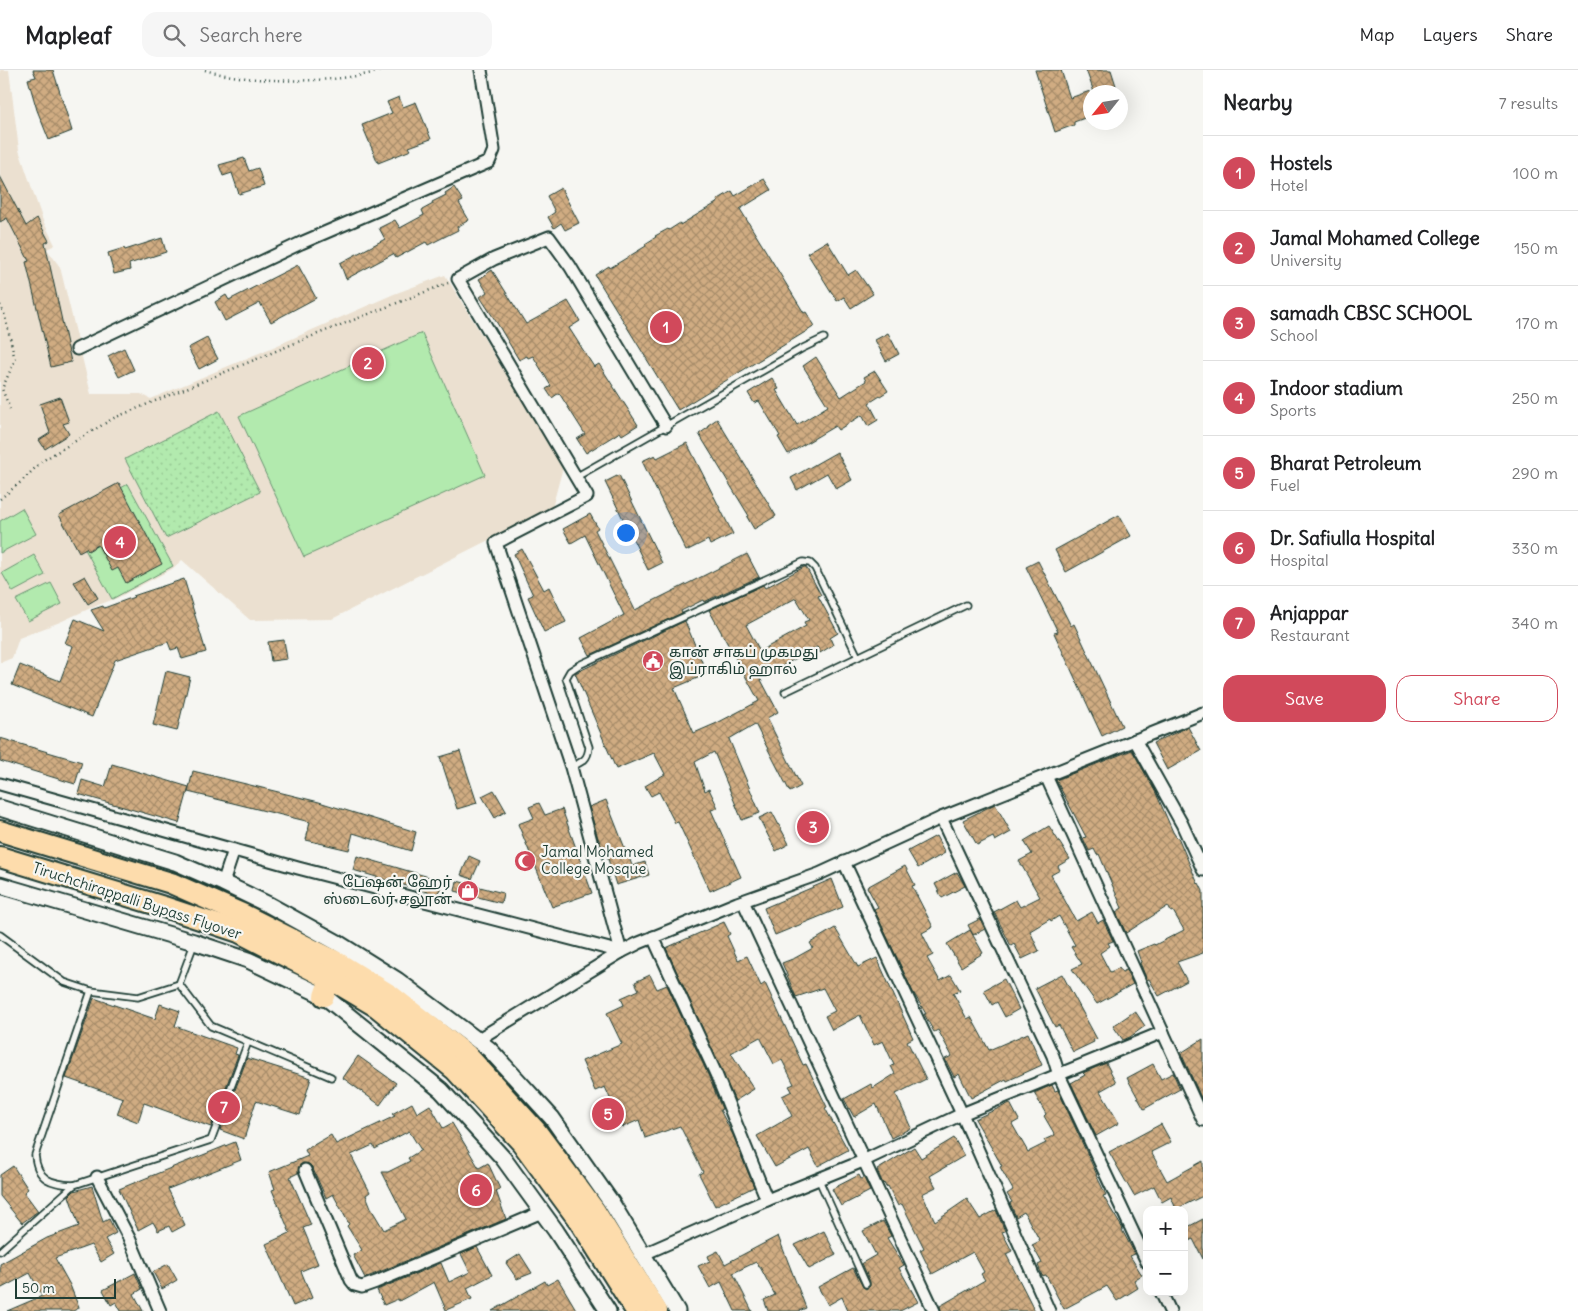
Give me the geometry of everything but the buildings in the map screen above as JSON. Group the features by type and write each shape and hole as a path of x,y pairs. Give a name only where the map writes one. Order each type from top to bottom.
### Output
{"highway":[{"name":"Tiruchchirappalli Bypass Flyover","path":"0,830 171,883 244,915 383,1000 466,1055 536,1131 595,1212 657,1311"},
{"name":"Tiruchchirappalli Bypass Flyover","path":"0,857 164,906 239,932 335,971"},
{"path":"383,1000 455,1070 522,1143 580,1222 636,1311"}],"street":[{"path":"77,349 301,243 489,162 494,150 481,70"},
{"path":"621,952 571,767 496,543 587,496 458,279 494,259 549,237 570,266 666,426"},
{"path":"477,1040 621,952 653,937 743,901 819,874 941,818 1203,713"},
{"path":"1135,740 1182,824 1203,870"},
{"path":"1046,776 1203,1120"},
{"path":"0,784 308,871 621,952"},
{"path":"0,808 175,862 268,905 335,971 504,1158 556,1231 608,1311"},
{"path":"941,818 1143,1254"},
{"path":"223,883 234,850"},
{"path":"844,862 962,1114 1049,1311"},
{"path":"0,885 194,942 248,960 397,980 489,1049 552,1118 611,1202 677,1311"},
{"path":"743,901 934,1311"},
{"path":"653,937 716,1074 767,1200"},
{"path":"644,1254 767,1200 863,1161 962,1114 1163,1032"},
{"path":"305,1170 351,1280 355,1285 362,1287 542,1212"},
{"path":"97,1177 129,1238 160,1311"},
{"path":"1163,1296 1170,1311"}],"lane":[{"path":"576,477 801,349 824,338"},
{"path":"571,767 585,761 589,755 589,747 566,678 570,671 579,665 803,562 810,563 815,568 858,657"},
{"path":"786,692 966,605"},
{"path":"0,935 64,982 91,992 138,997 180,984"},
{"path":"180,984 194,942"},
{"path":"180,984 211,1026 331,1077"},
{"path":"74,1185 59,1184 47,1180 39,1172 35,1154 91,992"},
{"path":"0,1251 74,1185 211,1140 248,1042"},
{"path":"819,1180 866,1284"}],"path":[{"path":"205,70 221,75 295,80 334,79 383,70"},
{"path":"0,499 42,461 114,418 305,339 458,279"},
{"path":"0,305 6,316 15,360 2,389 10,409"}],"shaded area":[{"path":"0,70 9,70 19,150 43,221 55,245 47,249 60,267 91,394 141,394 151,399 394,294 445,275 563,467 552,508 332,619 250,620 182,560 172,569 117,598 19,638 12,658 0,663"}],"green space":[{"path":"422,333 485,475 304,557 239,416"},
{"path":"219,411 260,492 166,538 125,459"},
{"path":"128,484 173,566 112,599 68,518"},
{"path":"22,508 36,534 0,553 0,521"},
{"path":"34,555 45,575 13,592 2,573"},
{"path":"51,583 62,604 28,621 16,600"}],"place":[{"name":"Hostels","path":"666,327"},
{"name":"Jamal Mohamed College","path":"368,363"},
{"name":"Indoor stadium","path":"120,542"},
{"name":"கான் சாகப் முகமது இப்ராகிம் ஹால்","path":"653,661"},
{"name":"samadh CBSC SCHOOL","path":"813,827"},
{"name":"Jamal Mohamed College Mosque","path":"525,861"},
{"name":"பேஷன் ஹேர் ஸ்டைலர் சலூன்","path":"468,891"},
{"name":"Anjappar","path":"224,1107"},
{"name":"Bharat Petroleum","path":"608,1114"},
{"name":"Dr. Safiulla Hospital","path":"476,1190"}]}
